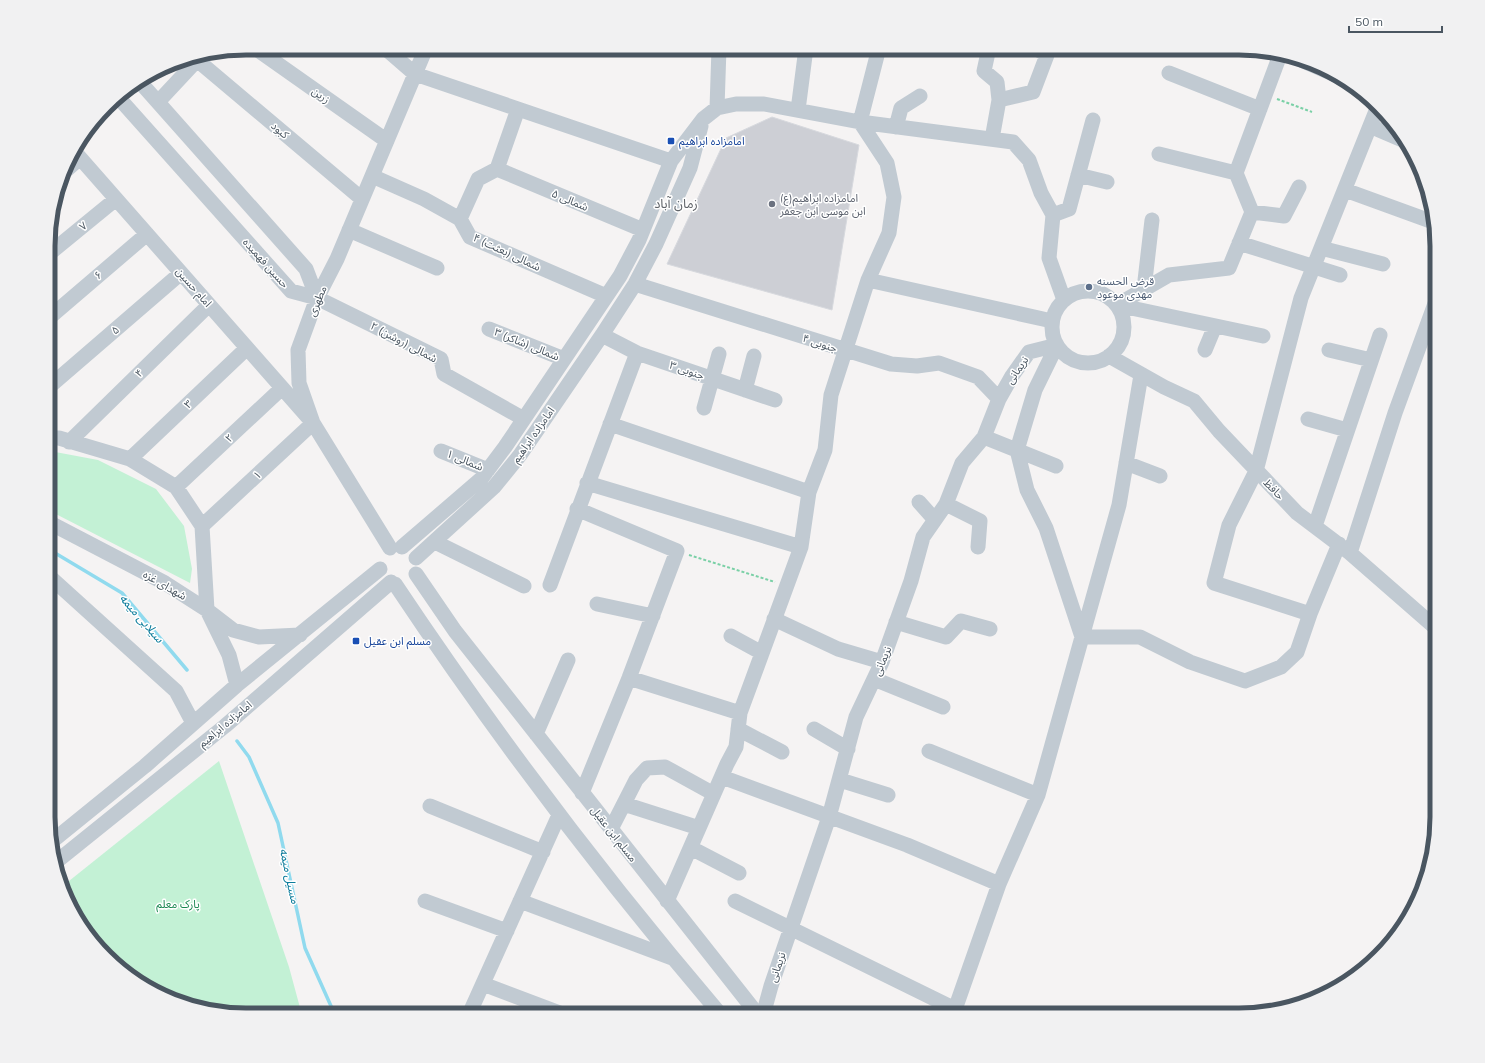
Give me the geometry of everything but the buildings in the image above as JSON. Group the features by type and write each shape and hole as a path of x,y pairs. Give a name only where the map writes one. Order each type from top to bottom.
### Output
{"street":[{"name":"زرین","path":"265,55 387,142"},
{"path":"393,55 415,74 671,161"},
{"name":"مطهری","path":"396,548 313,423 299,383 298,350 317,298 337,259 423,55"},
{"path":"717,108 719,55"},
{"path":"798,110 805,55"},
{"path":"667,901 736,747 740,713 801,547 809,492 825,450 831,395 868,280 889,232 894,197 887,164 860,122 877,55"},
{"path":"987,55 984,71 997,82 999,100 992,139"},
{"path":"999,100 1033,92 1047,55"},
{"path":"1117,305 1169,275 1229,268 1252,212 1236,173 1278,59"},
{"name":"کبود","path":"200,60 362,199"},
{"path":"158,102 197,61"},
{"path":"1170,73 1260,109"},
{"path":"143,85 306,269 317,298"},
{"path":"896,127 900,108 920,96"},
{"name":"حسین فهمیده","path":"121,101 291,291 317,298"},
{"name":"امامزاده ابراهیم","path":"396,548 451,507 482,479 620,276 643,230 671,161 703,119 717,108 736,104 764,104 860,122 1013,142 1029,160 1042,193 1053,215"},
{"path":"372,176 424,199 460,219 478,179 497,169 518,109"},
{"path":"1310,614 1214,583 1229,525 1256,471 1301,298 1375,112"},
{"name":"امامزاده ابراهیم","path":"416,558 494,487 520,455 602,335 635,284 656,244 690,168 703,119"},
{"path":"1064,300 1049,258 1053,215 1069,209 1093,120"},
{"path":"1370,126 1396,137"},
{"path":"1159,154 1236,173"},
{"name":"امام حسین","path":"78,155 313,423"},
{"name":"۵ شمالی","path":"497,169 643,230"},
{"path":"1078,175 1108,182"},
{"path":"1252,212 1284,216 1299,187"},
{"path":"1345,190 1428,220"},
{"name":"۷","path":"55,249 116,199"},
{"name":"۴ شمالی (بعثت)","path":"460,219 470,237 606,296"},
{"path":"1144,289 1152,220"},
{"path":"349,230 437,268"},
{"name":"۶","path":"55,313 147,234"},
{"path":"1239,243 1340,275"},
{"path":"1321,248 1383,264"},
{"name":"۵","path":"55,382 181,273"},
{"path":"868,280 1052,321"},
{"name":"۴ جنوبی","path":"635,284 845,351 891,364 917,366 939,363 978,377 999,399"},
{"path":"1086,290 1099,292 1117,305 1122,316 1124,327 1122,338 1117,348 1109,356 1098,361 1087,363 1076,360 1065,354 1057,345 1052,334 1052,321 1056,309 1064,300 1074,293 1086,290"},
{"name":"۲ شمالی (روشن)","path":"317,298 441,359 444,374 524,419"},
{"name":"۴","path":"70,442 209,305"},
{"path":"1117,305 1262,336"},
{"path":"1082,637 1140,637 1190,662 1245,681 1281,667 1297,652 1310,614 1344,549 1430,317"},
{"path":"1205,350 1215,326"},
{"name":"۳ شمالی (شاکر)","path":"489,329 564,359"},
{"name":"۳ جنوبی","path":"602,335 637,354 775,400"},
{"path":"1315,526 1380,336"},
{"path":"1057,345 1034,390 1017,450 1027,490 1046,528 1082,637"},
{"name":"نریمانی","path":"765,1008 771,986 829,817 856,717 882,662 911,580 923,537 946,504 962,463 984,437 999,399 1029,352 1057,345"},
{"name":"۳","path":"130,460 247,348"},
{"path":"1329,350 1371,360"},
{"path":"550,585 577,509 637,354"},
{"path":"704,408 719,354"},
{"path":"745,390 754,356"},
{"name":"حافظ","path":"1109,356 1140,374 1194,401 1219,431 1297,513 1344,549 1430,623"},
{"path":"955,1008 999,884 1038,796 1119,505 1140,374"},
{"name":"۲","path":"176,487 282,388"},
{"path":"1308,419 1347,430"},
{"name":"۱","path":"202,526 313,423"},
{"path":"610,424 809,492"},
{"path":"984,437 1056,466"},
{"path":"55,439 130,460 176,487 202,526 207,610 229,655 237,685"},
{"name":"۱ شمالی","path":"441,451 488,470"},
{"path":"1126,462 1160,476"},
{"path":"587,483 801,547"},
{"path":"919,502 935,520"},
{"path":"946,504 980,521 978,547"},
{"path":"577,509 677,550 629,678 582,793"},
{"name":"شهدای غزه","path":"55,526 165,583 207,610 233,630 259,637 300,635"},
{"path":"435,542 524,586"},
{"path":"393,583 403,584 411,580 416,574 418,566 416,558 410,550 396,548 384,554 380,561 380,569 384,577 393,583 559,815 673,958 715,1008"},
{"name":"امامزاده ابراهیم","path":"56,838 145,766 237,685 380,569"},
{"name":"مسلم ابن عقیل","path":"416,574 455,631 752,1008"},
{"path":"55,581 176,690 193,724"},
{"name":"امامزاده ابراهیم","path":"60,859 225,726 393,583"},
{"path":"597,604 652,616"},
{"path":"774,619 838,649 882,662"},
{"path":"896,622 946,637 961,621 990,629"},
{"path":"436,645 455,631"},
{"path":"731,636 762,653"},
{"path":"536,734 568,660"},
{"path":"629,678 740,713"},
{"path":"874,679 943,708"},
{"path":"738,729 782,752"},
{"path":"814,729 848,749"},
{"path":"929,751 1038,796"},
{"path":"611,829 636,780 647,768 665,767 714,794"},
{"path":"722,776 906,845 999,884"},
{"path":"840,780 888,795"},
{"path":"624,804 699,828"},
{"path":"430,806 543,852"},
{"path":"472,1008 559,815"},
{"path":"691,848 739,873"},
{"path":"425,901 507,931"},
{"path":"520,901 673,958"},
{"path":"734,901 946,1008"},
{"path":"483,984 546,1008"}],"path":[{"path":"1265,94 1312,112"},
{"path":"677,550 786,586"}],"green space":[{"path":"55,452 98,460 156,489 184,526 192,569 190,583 55,514"},
{"name":"پارک معلم","path":"219,761 289,967 300,1008 233,1008 196,1002 161,988 130,969 102,943 81,913 67,883"}],"waterway":[{"name":"سیلابی میمه","path":"55,553 122,593 187,670"},
{"name":"مسیل میمه","path":"237,741 249,757 278,823 305,948 332,1008"}],"place":[{"name":"امامزاده ابراهیم","path":"671,141"},
{"name":"(ع)امامزاده ابراهیم ابن موسی ابن جعفر","path":"772,204"},
{"name":"قرض الحسنه مهدی موعود","path":"1089,287"},
{"name":"مسلم ابن عقیل","path":"356,641"}],"district":[{"name":"زمان آباد","path":"676,203"}]}
